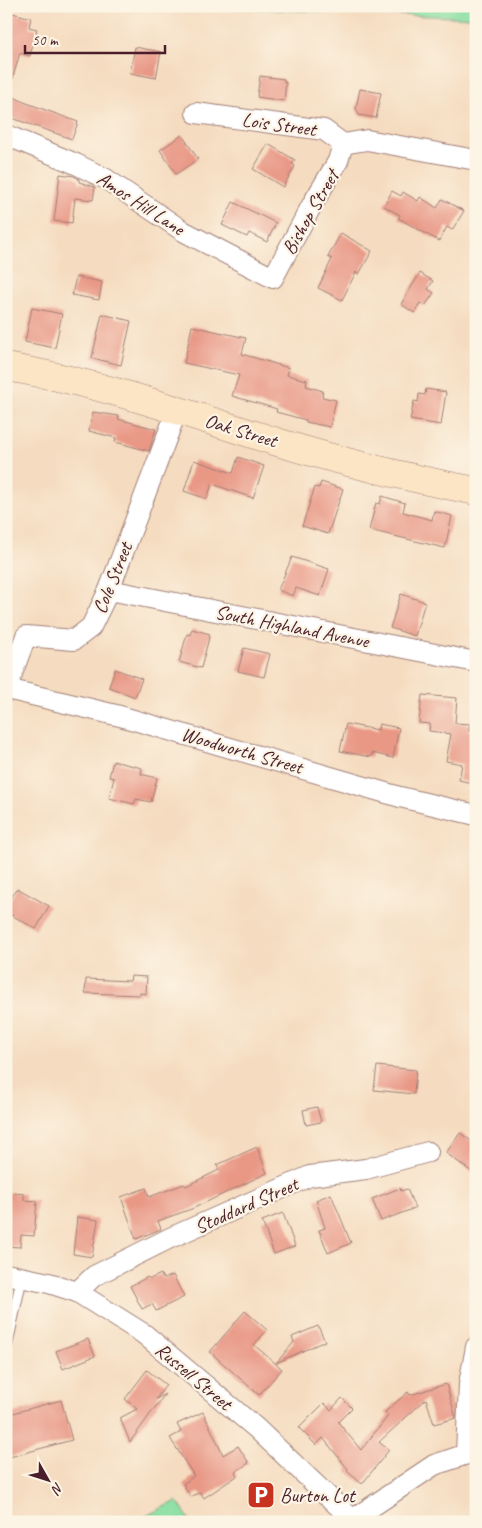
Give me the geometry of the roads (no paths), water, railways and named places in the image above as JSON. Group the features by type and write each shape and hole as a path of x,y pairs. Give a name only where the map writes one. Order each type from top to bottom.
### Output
{"main road":[{"name":"Oak Street","path":"6,368 47,375 177,410 328,457 476,491"}],"street":[{"name":"Lois Street","path":"196,113 324,130 343,144 367,140 476,160"},
{"name":"Amos Hill Lane","path":"6,135 76,164 106,179 182,231 273,278"},
{"name":"Bishop Street","path":"273,278 312,203 338,161 343,144"},
{"name":"Cole Street","path":"6,690 26,636 74,640 91,627 109,590 177,410"},
{"name":"South Highland Avenue","path":"109,590 476,662"},
{"name":"Woodworth Street","path":"6,690 120,716 400,797 476,815"},
{"name":"Stoddard Street","path":"77,1292 94,1276 170,1238 310,1176 366,1169 428,1152"},
{"name":"Russell Street","path":"14,1276 77,1292 144,1334 256,1428 352,1521"},
{"path":"352,1521 434,1465 471,1453 469,1384 476,1347"}],"lane":[{"path":"6,1350 14,1276"}],"place":[{"name":"Burton Lot","path":"261,1495"}]}
